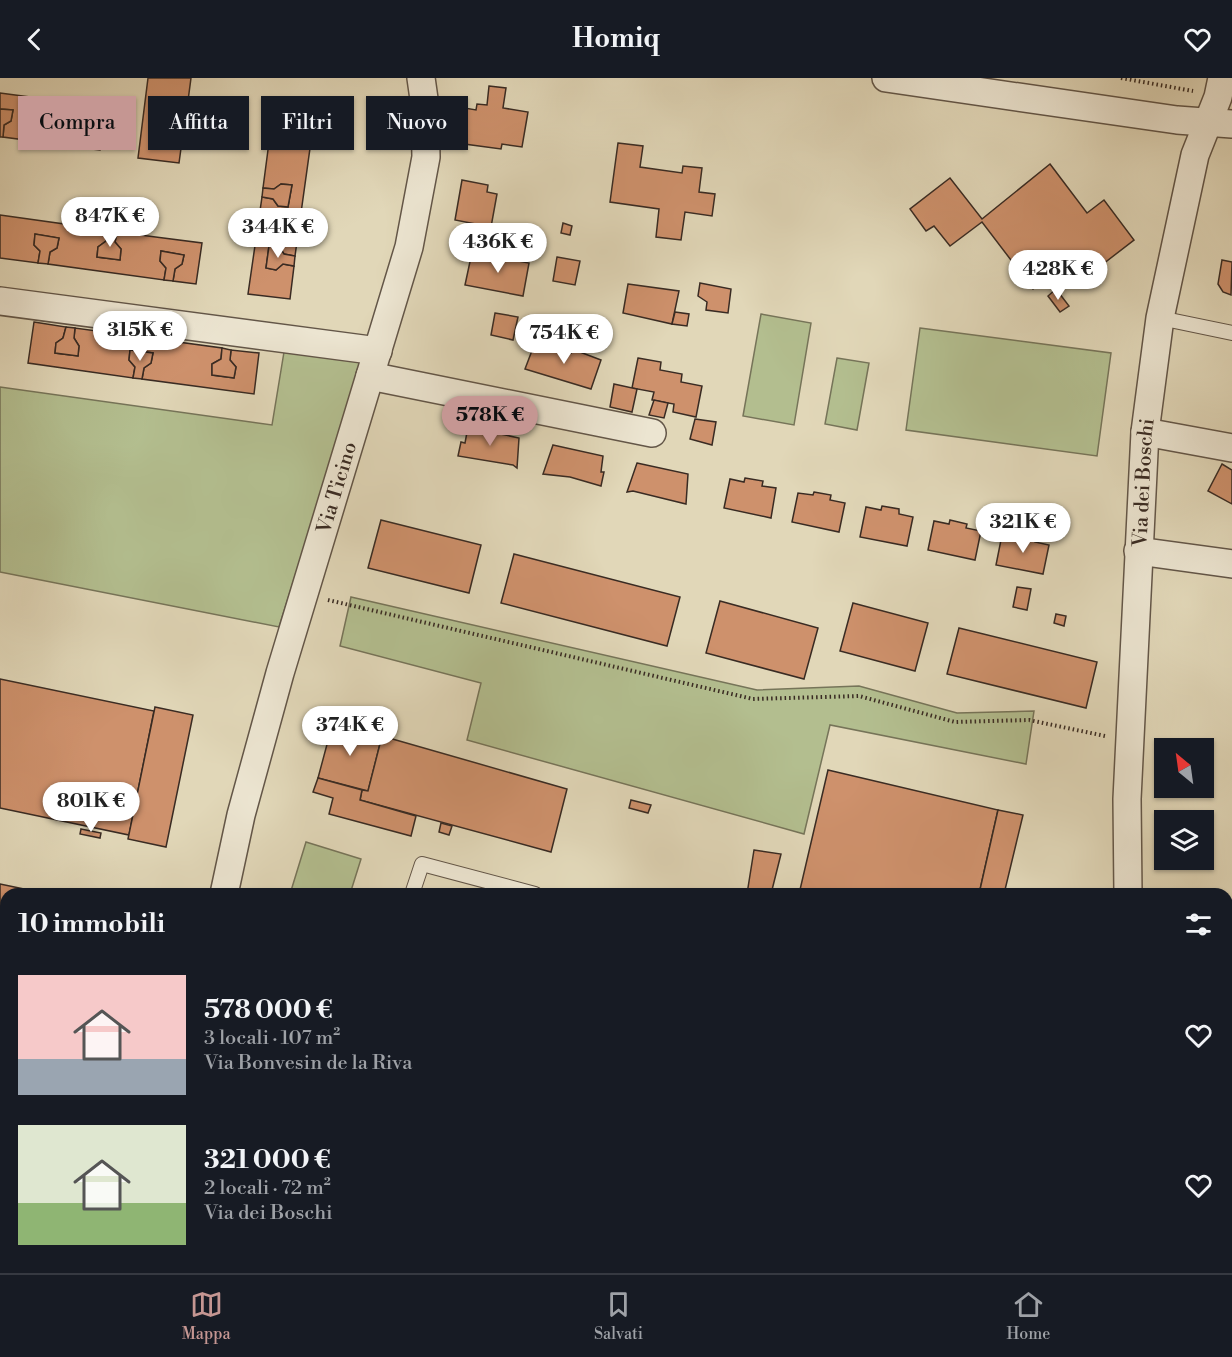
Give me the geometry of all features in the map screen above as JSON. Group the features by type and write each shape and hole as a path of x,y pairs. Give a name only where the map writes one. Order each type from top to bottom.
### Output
{"street":[{"name":"Via Ticino","path":"225,888 241,815 304,595 409,247 424,176 425,106 421,78"},
{"path":"886,78 1220,123"},
{"name":"Via dei Boschi","path":"1128,888 1130,741 1145,432 1160,318 1195,155 1220,123 1220,88"},
{"path":"0,301 374,363 652,433"},
{"path":"1145,432 1232,448"},
{"path":"1138,551 1232,564"}],"lane":[{"path":"1160,318 1232,333"},
{"path":"414,888 422,864 512,888"}],"path":[{"path":"1121,78 1220,88"},
{"path":"304,595 753,699 859,696 956,722 1029,720 1130,741"}],"green space":[{"path":"761,314 811,323 794,425 743,416"},
{"path":"920,328 1111,353 1097,456 906,430"},
{"path":"284,352 363,360 279,627 0,572 0,387 272,425"},
{"path":"837,358 869,363 857,430 825,424"},
{"path":"351,597 757,690 859,686 957,713 1034,711 1026,764 830,725 804,834 467,740 481,683 340,646"},
{"path":"306,842 361,859 352,888 292,888"}],"building":[{"path":"148,78 191,78 189,96 148,96 148,150 181,150 179,163 138,158"},
{"path":"489,86 506,88 503,108 528,112 522,147 502,144 501,149 468,144 468,109 476,110 477,104 487,105"},
{"path":"0,93 22,96 18,96 18,139 3,137 4,125 11,121 13,110 0,109"},
{"path":"0,109 13,110 11,121 4,125 3,137 0,137"},
{"path":"618,143 643,146 640,167 682,173 683,166 702,168 699,192 715,194 712,216 685,212 681,240 656,237 659,209 610,202"},
{"path":"268,150 310,150 295,256 284,254 280,248 269,246 266,268 276,270 283,264 294,266 290,299 248,294 262,197 273,199 278,206 288,207 292,185 281,184 274,189 263,188"},
{"path":"1050,164 1087,213 1104,200 1134,240 1094,271 1081,253 1033,289 982,222 950,246 934,226 926,231 910,209 950,178 982,219"},
{"path":"462,180 488,185 487,192 497,194 491,227 455,220"},
{"path":"281,184 292,185 288,207 278,206 273,199 262,197 263,188 274,189"},
{"path":"0,215 107,230 106,241 98,247 97,257 120,260 121,249 115,242 117,232 202,243 196,284 173,281 175,269 182,264 184,255 161,251 160,261 166,268 164,280 48,264 50,252 57,248 59,238 35,234 34,245 40,251 38,263 0,258"},
{"path":"563,223 572,226 570,235 561,233"},
{"path":"107,230 117,232 115,242 121,249 120,260 97,257 98,247 106,241"},
{"path":"35,234 59,238 57,248 50,252 48,264 38,263 40,251 34,245"},
{"path":"269,246 280,248 284,254 295,256 294,266 283,264 276,270 266,268"},
{"path":"161,251 184,255 182,264 175,269 173,281 164,280 166,268 160,261"},
{"path":"486,255 529,263 523,296 465,285 471,257"},
{"path":"557,257 580,261 575,285 553,281"},
{"path":"1222,260 1232,262 1231,295 1223,292 1218,284"},
{"path":"700,283 731,289 728,313 706,310 707,302 698,296"},
{"path":"628,284 679,291 672,324 623,313"},
{"path":"1056,289 1069,306 1060,312 1048,296"},
{"path":"675,312 689,314 687,326 672,324"},
{"path":"495,313 518,317 513,340 491,335"},
{"path":"34,322 66,327 63,338 56,343 55,353 78,356 79,346 74,338 75,328 222,348 221,359 212,364 212,375 234,378 236,367 230,360 231,350 259,353 254,394 142,379 144,368 151,363 153,353 130,350 129,360 135,367 133,378 28,363"},
{"path":"66,327 75,328 74,338 79,346 78,356 55,353 56,343 63,338"},
{"path":"536,340 571,353 572,349 601,360 591,389 525,369"},
{"path":"222,348 231,350 230,360 236,367 234,378 212,375 212,364 221,359"},
{"path":"130,350 153,353 151,363 144,368 142,379 133,378 135,367 129,360"},
{"path":"638,358 661,362 660,370 682,374 681,382 702,386 696,417 673,412 674,404 652,400 654,392 632,388"},
{"path":"614,384 637,389 632,412 610,407"},
{"path":"654,400 668,403 664,418 649,415"},
{"path":"695,419 716,422 712,445 690,439"},
{"path":"468,427 519,438 517,468 513,465 458,456 461,442 465,443"},
{"path":"553,445 603,456 601,472 604,472 601,486 570,477 543,474"},
{"path":"637,463 688,474 686,504 633,491 627,492"},
{"path":"1222,464 1232,470 1232,504 1208,491"},
{"path":"745,478 763,481 762,486 776,488 771,518 724,508 730,479 744,482"},
{"path":"814,492 831,495 830,500 845,503 839,532 792,522 798,493 813,495"},
{"path":"882,506 899,509 899,514 913,517 907,546 860,537 866,507 881,510"},
{"path":"381,520 481,545 469,593 368,568"},
{"path":"950,520 967,524 966,528 981,531 975,560 928,550 934,521 949,524"},
{"path":"1018,534 1036,538 1035,542 1049,545 1043,574 996,565 1002,535 1017,538"},
{"path":"514,554 680,597 667,646 501,603"},
{"path":"1017,587 1031,589 1027,610 1013,607"},
{"path":"720,601 818,628 804,679 706,653"},
{"path":"853,603 928,623 915,671 840,651"},
{"path":"1056,614 1066,616 1064,626 1054,623"},
{"path":"959,628 1097,662 1086,708 947,674"},
{"path":"0,679 154,711 129,835 0,808"},
{"path":"155,707 193,715 166,847 128,839"},
{"path":"333,722 382,736 368,791 318,778"},
{"path":"382,736 567,789 551,852 360,800 362,790 368,791"},
{"path":"828,770 998,810 980,888 800,888"},
{"path":"318,778 362,790 360,800 416,816 411,836 329,814 333,798 313,792"},
{"path":"631,800 651,805 648,813 629,808"},
{"path":"998,810 1023,815 1005,888 980,888"},
{"path":"441,823 452,826 449,835 439,832"},
{"path":"81,829 101,833 100,838 80,834"},
{"path":"754,850 781,854 772,888 748,888"},
{"path":"0,884 19,888 0,888"}]}
